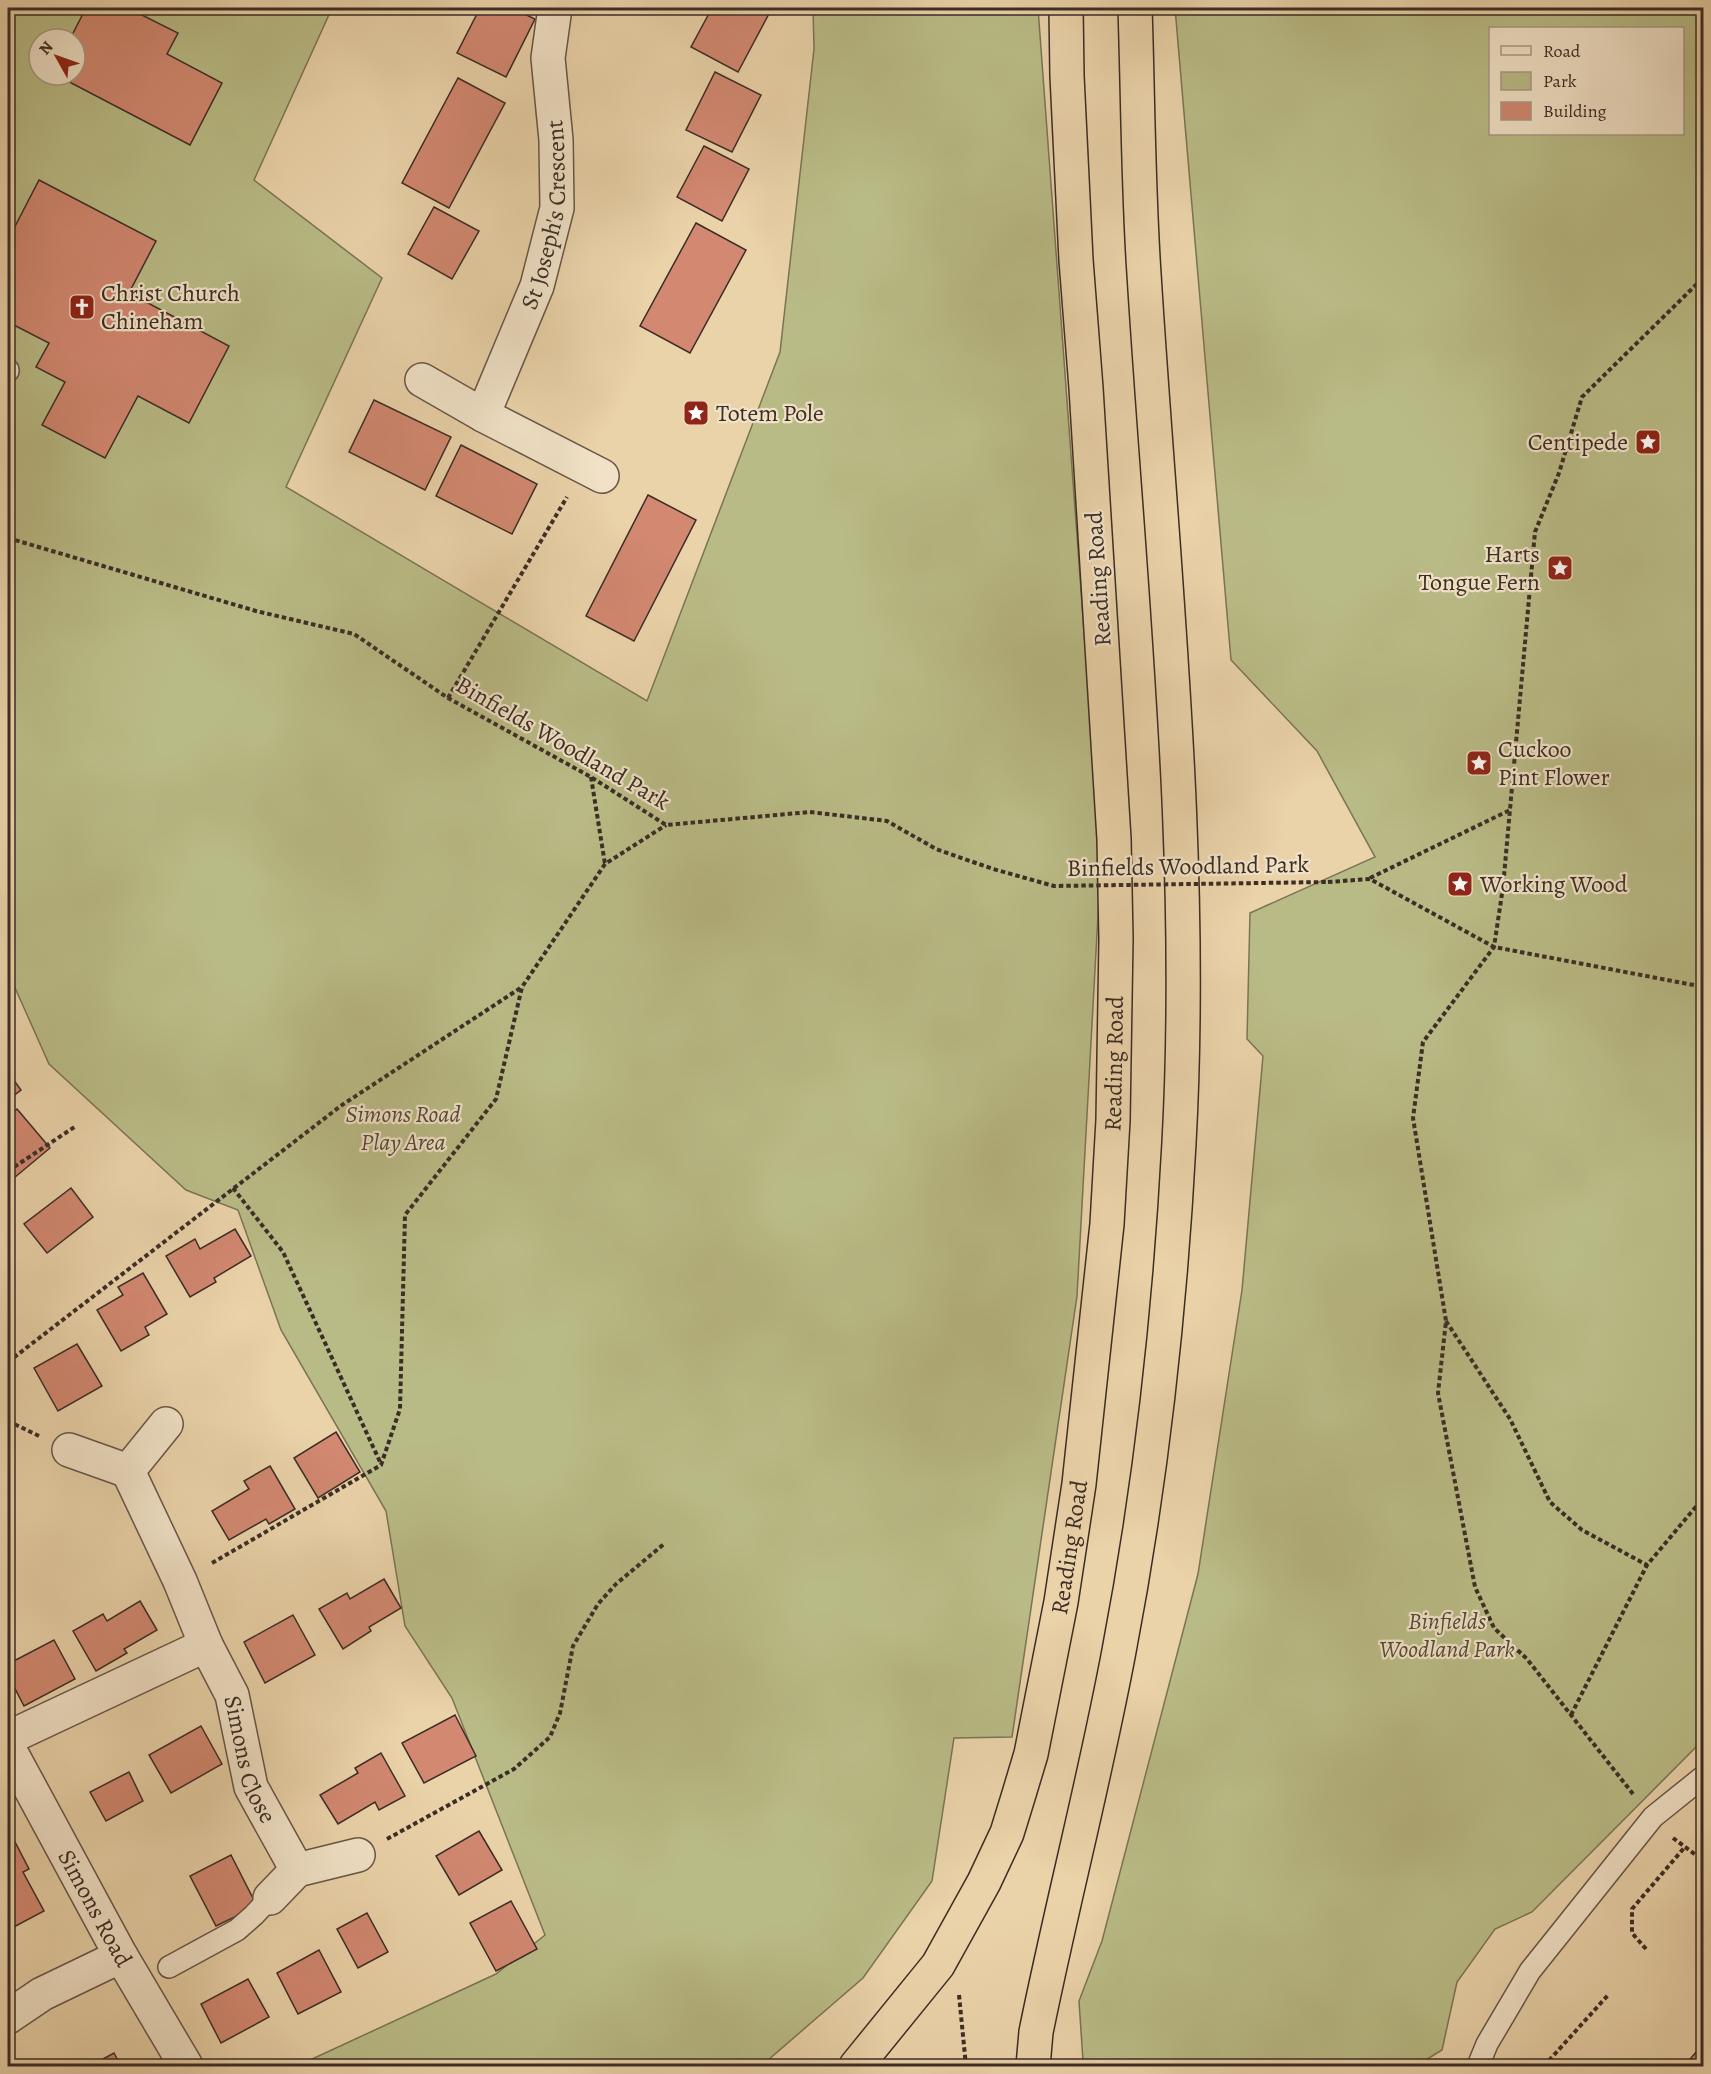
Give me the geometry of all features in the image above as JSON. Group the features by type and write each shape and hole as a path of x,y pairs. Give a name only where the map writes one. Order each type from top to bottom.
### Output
{"highway":[{"name":"Reading Road","path":"856,2067 938,1965 984,1882 1002,1843 1031,1754 1046,1681 1079,1484 1107,1224 1113,1120 1116,951 1114,839 1076,260 1066,8"},
{"path":"1033,2067 1038,2020 1118,1655 1136,1556 1157,1399 1179,1145 1184,1039 1184,932 1179,795 1144,268 1135,8"}],"street":[{"name":"St Joseph's Crescent","path":"483,415 537,285 557,208 556,140 548,58 555,8"},
{"path":"423,380 483,415 602,476"},
{"path":"69,1450 128,1471 166,1424"},
{"name":"Simons Close","path":"128,1471 180,1581 206,1645 232,1695 251,1787 297,1870"},
{"path":"11,1740 206,1645"},
{"name":"Simons Road","path":"11,1740 121,1956 186,2067"},
{"path":"270,1898 297,1870 358,1855"},
{"path":"8,2017 42,1994 121,1956"}],"lane":[{"path":"1478,2067 1487,2044 1537,1962 1653,1817 1703,1777"},
{"path":"169,1967 237,1930 270,1898"}],"path":[{"path":"1637,1798 1527,1659 1494,1628 1475,1587 1438,1393 1446,1321 1413,1119 1423,1042 1494,947 1503,887 1535,532 1559,473 1582,397 1704,277"},
{"path":"448,698 571,492 547,469 560,456"},
{"name":"Binfields Woodland Park","path":"8,538 256,611 354,634 448,698 591,777 666,825 810,812 887,821 936,849 993,869 1054,886 1328,882 1370,879"},
{"path":"591,777 605,864"},
{"path":"1370,879 1510,810"},
{"path":"180,1581 381,1465 400,1408 405,1215 496,1099 522,987 605,864 666,825"},
{"path":"1370,879 1494,947 1704,987"},
{"path":"8,1362 342,1105 522,987"},
{"path":"8,1171 76,1126"},
{"path":"232,1188 283,1252 381,1465"},
{"path":"1446,1321 1510,1419 1551,1502 1582,1530 1647,1565"},
{"path":"1571,1715 1647,1565 1704,1497"},
{"path":"358,1855 514,1769 549,1737 560,1713 573,1646 598,1604 616,1584 664,1544"},
{"path":"1666,1832 1704,1861"},
{"path":"1646,1949 1632,1933 1632,1909 1684,1848"},
{"path":"1544,2067 1609,1994"}],"green space":[{"name":"Simons Road Play Area","path":"8,8 332,8 254,180 382,278 286,487 647,701 780,352 814,49 813,8 1038,8 1101,861 1077,1296 1012,1737 954,1738 932,1881 863,1978 761,2066 297,2066 496,1974 545,1935 452,1698 405,1626 386,1511 281,1330 238,1210 186,1190 49,1064 8,972"},
{"name":"Binfields Woodland Park","path":"1175,8 1703,8 1703,1740 1532,1912 1495,1929 1457,1982 1442,2050 1416,2066 1086,2066 1083,2061 1079,2001 1102,1941 1198,1574 1242,1290 1263,1056 1247,1039 1250,913 1375,857 1317,751 1231,660"}],"building":[{"path":"86,8 128,8 178,33 167,54 222,83 190,145 79,87 87,87 87,27 76,27"},
{"path":"480,8 512,8 535,19 506,77 457,53"},
{"path":"712,8 772,8 738,72 691,47"},
{"path":"715,72 761,95 732,152 686,130"},
{"path":"458,78 505,103 449,208 402,183"},
{"path":"704,146 749,169 722,221 677,197"},
{"name":"Christ Church Chineham","path":"39,180 156,241 129,293 229,346 189,423 138,396 105,458 42,425 65,382 36,367 49,343 8,322 8,240"},
{"path":"434,207 479,231 452,279 408,254"},
{"path":"696,223 746,250 690,353 640,326"},
{"path":"374,400 451,437 425,490 349,452"},
{"path":"461,445 537,484 512,534 436,496"},
{"path":"648,495 696,520 634,641 586,616"},
{"path":"8,1072 21,1090 8,1100"},
{"path":"17,1109 50,1148 8,1183 8,1117"},
{"path":"71,1188 93,1217 47,1253 24,1224"},
{"path":"235,1229 251,1256 214,1278 216,1282 190,1297 166,1256 195,1239 200,1249"},
{"path":"143,1273 167,1314 145,1327 149,1335 121,1351 97,1310 123,1295 118,1287"},
{"path":"77,1344 102,1386 58,1411 34,1368"},
{"path":"336,1432 360,1472 318,1498 294,1458"},
{"path":"270,1466 295,1509 269,1524 266,1519 229,1540 212,1511 249,1489 244,1481"},
{"path":"384,1579 401,1608 369,1627 371,1631 343,1649 319,1609 347,1593 350,1599"},
{"path":"140,1601 157,1630 124,1649 127,1653 96,1671 73,1631 103,1614 107,1621"},
{"path":"293,1615 315,1655 265,1683 244,1642"},
{"path":"54,1640 75,1679 24,1706 8,1675 8,1664"},
{"path":"455,1715 476,1756 424,1783 402,1743"},
{"path":"201,1726 222,1764 171,1793 149,1755"},
{"path":"381,1753 405,1796 379,1810 375,1802 338,1824 320,1795 358,1773 355,1768"},
{"path":"129,1772 143,1801 106,1821 90,1792"},
{"path":"479,1831 502,1870 459,1895 436,1856"},
{"path":"13,1838 29,1869 23,1872 44,1911 12,1928 8,1920 8,1841"},
{"path":"231,1855 257,1906 216,1926 190,1876"},
{"path":"511,1901 537,1949 496,1971 470,1923"},
{"path":"367,1913 388,1952 358,1968 337,1929"},
{"path":"319,1950 341,1992 298,2014 277,1973"},
{"path":"248,1979 269,2017 221,2043 201,2004"},
{"path":"1704,2043 1704,2066 1684,2066"},
{"path":"114,2053 121,2066 90,2066"}],"place":[{"name":"Christ Church Chineham","path":"82,307"},
{"name":"Totem Pole","path":"696,413"},
{"name":"Centipede","path":"1648,442"},
{"name":"Harts Tongue Fern","path":"1560,568"},
{"name":"Cuckoo Pint Flower","path":"1479,763"},
{"name":"Working Wood","path":"1460,884"}]}
